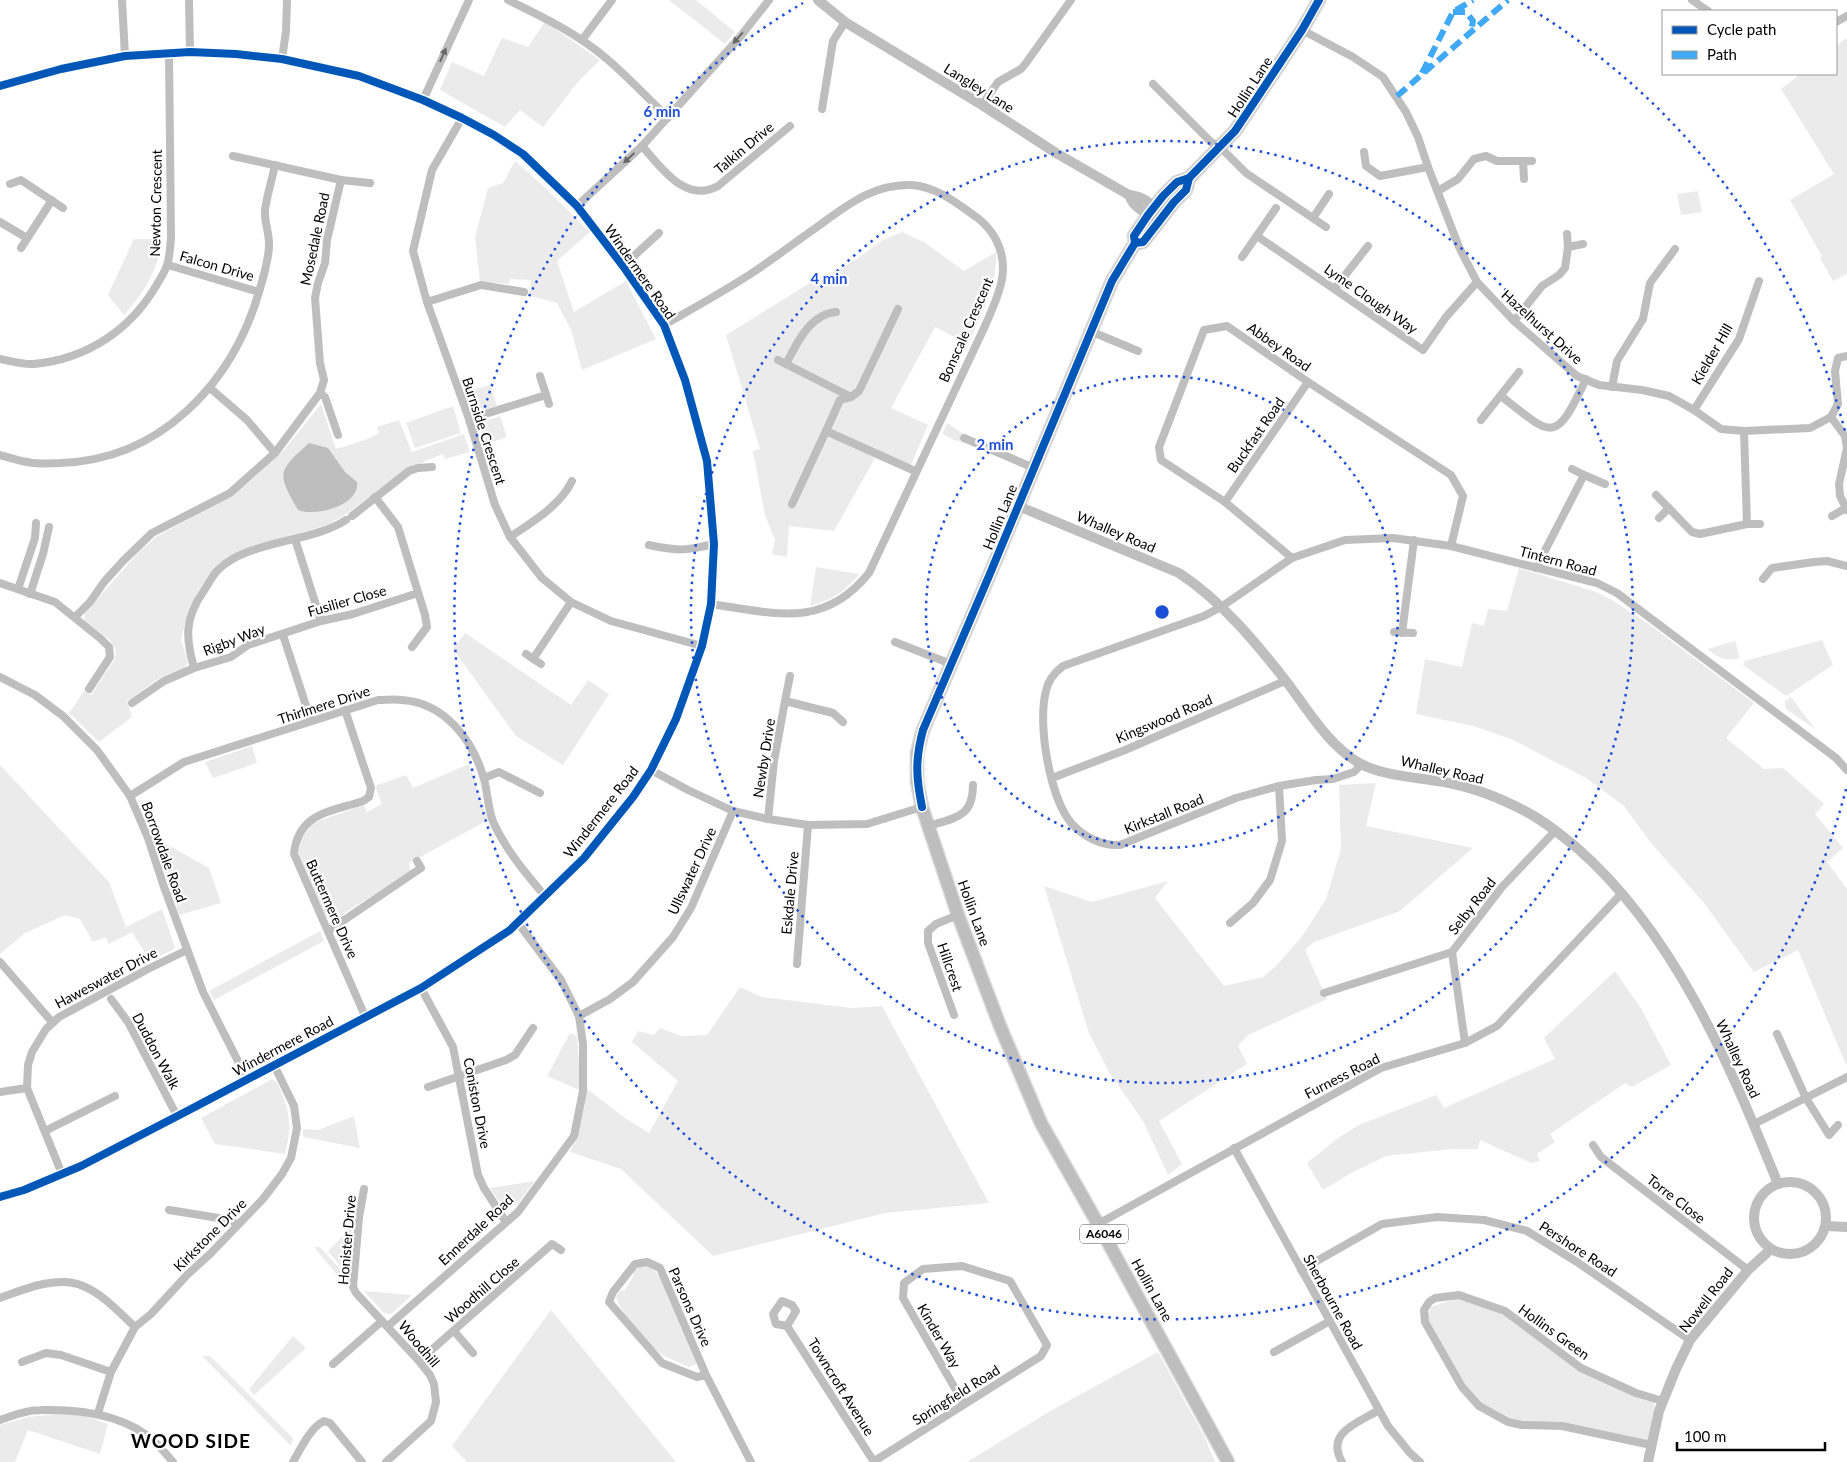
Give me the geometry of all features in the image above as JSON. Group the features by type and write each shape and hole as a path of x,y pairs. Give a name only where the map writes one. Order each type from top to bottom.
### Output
{"main road":[{"name":"Hollin Lane","path":"1228,1462 1041,1123 1000,1026 958,915 928,826 917,781 917,753 922,730 1034,468 1090,331 1112,281 1134,243 1134,236 1151,210 1177,182 1189,178 1221,148 1235,131 1302,30 1319,0"},
{"name":"Hollin Lane","path":"1134,243 1143,242 1186,190 1189,178"}],"street":[{"path":"122,0 125,56"},
{"path":"189,0 190,52"},
{"path":"282,59 288,0"},
{"path":"423,100 468,0"},
{"path":"508,0 582,40 607,59 668,118"},
{"path":"582,40 612,0"},
{"path":"577,206 642,146 740,37 769,0"},
{"name":"Langley Lane","path":"818,0 845,22 982,105 1056,153 1129,195 1132,203 1151,210"},
{"path":"982,105 998,82 1021,69 1071,0"},
{"path":"1692,0 1707,10"},
{"path":"822,109 833,41 845,22"},
{"name":"Hazelhurst Drive","path":"1302,30 1353,57 1383,77 1406,112 1418,137 1459,246 1477,282 1514,321 1577,376 1598,384 1669,396 1694,410 1721,429 1744,431 1810,428 1831,417"},
{"name":"Windermere Road","path":"0,86 61,69 125,56 190,52 282,59 359,76 423,100 462,118 523,154 577,206 623,266 664,325 685,380 707,461 714,544 711,604 702,646 676,719 651,770 633,797 584,858 510,930 421,988 274,1065 81,1166 24,1190 0,1197"},
{"name":"Newton Crescent","path":"0,359 33,364 77,355 100,343 118,331 145,305 168,265 171,238 169,53"},
{"path":"1153,84 1246,174 1326,227"},
{"name":"Burnside Crescent","path":"462,118 432,170 413,251 427,302 469,420 495,505 510,537 542,578 571,602 611,621 702,646"},
{"name":"Talkin Drive","path":"642,146 670,178 681,186 690,190 707,190 718,186 790,126"},
{"path":"1364,152 1366,166 1380,176 1428,167"},
{"path":"233,156 341,180 370,183"},
{"path":"1438,191 1458,179 1474,158 1486,156 1496,161 1532,161"},
{"path":"1523,161 1524,179"},
{"path":"0,455 34,464 78,462 114,455 161,432 188,410 210,388 226,366 244,334 259,292 269,247 265,212 275,165"},
{"path":"10,184 21,180 63,208"},
{"name":"Mosedale Road","path":"320,393 324,380 320,363 315,298 318,283 326,263 327,240 341,180"},
{"name":"Bonscale Crescent","path":"664,325 750,274 852,202 881,188 913,185 938,192 982,221 998,243 1001,253 1004,269 1000,290 868,573 858,586 845,598 818,610 794,614 711,604"},
{"path":"1313,218 1329,194"},
{"path":"21,248 52,200"},
{"path":"1242,256 1276,208"},
{"path":"1151,210 1161,218"},
{"path":"0,222 27,238"},
{"path":"623,266 659,233"},
{"path":"1514,321 1542,286 1559,275 1565,268 1568,247 1567,234"},
{"name":"Lyme Clough Way","path":"1257,236 1423,350 1446,316 1477,282"},
{"path":"1568,247 1583,244"},
{"path":"1335,288 1368,246"},
{"path":"1612,387 1617,361 1643,320 1650,283 1661,258 1674,249"},
{"path":"1360,258 1368,264"},
{"name":"Falcon Drive","path":"168,265 259,292"},
{"name":"Kielder Hill","path":"1694,410 1739,339 1748,299 1759,281"},
{"path":"427,302 482,285 524,292"},
{"path":"792,504 840,400 851,397 859,390 898,308"},
{"path":"786,364 804,331 826,313 836,312"},
{"name":"Abbey Road","path":"1292,558 1225,502 1161,460 1159,447 1204,330 1227,326 1308,382 1452,475 1463,496 1451,546"},
{"path":"1090,331 1138,351"},
{"path":"1832,516 1847,509 1840,496 1839,484 1847,448 1845,436 1831,417 1838,404 1835,370 1838,358 1847,356"},
{"path":"778,360 851,397"},
{"path":"1481,420 1519,372"},
{"path":"540,376 549,404"},
{"path":"1500,396 1538,426 1550,429 1558,426 1564,420 1574,406 1586,379"},
{"name":"Buckfast Road","path":"1225,502 1308,382"},
{"path":"210,388 247,420 276,453"},
{"path":"75,617 90,602 104,582 123,561 152,533 230,493 276,453 320,393 325,397 338,435"},
{"path":"469,420 546,395"},
{"path":"826,431 915,471"},
{"path":"1744,431 1747,524"},
{"path":"964,438 1034,468"},
{"path":"412,647 427,627 398,527 375,498 409,471 432,467"},
{"path":"1572,469 1605,484"},
{"path":"1536,568 1584,475"},
{"path":"510,537 541,516 567,491 572,481"},
{"path":"1656,495 1692,532 1700,534 1747,524 1760,524"},
{"name":"Rigby Way","path":"194,668 186,635 191,615 200,596 218,570 230,561 261,549 335,527 375,498"},
{"name":"Whalley Road","path":"1018,506 1179,573 1202,590 1221,607 1285,681 1326,735 1362,764 1384,772 1452,783 1494,796 1526,811 1556,830 1595,864 1622,893 1662,946 1700,1010 1754,1124 1778,1184"},
{"path":"1659,518 1668,508"},
{"path":"18,590 35,538 36,523"},
{"path":"30,594 43,554 49,527"},
{"name":"Tintern Road","path":"1221,607 1292,558 1345,540 1394,538 1451,546 1597,583 1617,593 1836,758 1847,770"},
{"path":"294,539 321,621"},
{"path":"1413,634 1398,632 1414,540"},
{"path":"649,545 675,551 690,550 714,544"},
{"path":"1763,579 1772,568 1827,561 1847,566"},
{"path":"0,583 55,602 109,647 111,653 107,664 90,689"},
{"name":"Fusilier Close","path":"283,635 321,621 353,614 418,593"},
{"path":"533,659 571,602"},
{"name":"Kirkstall Road","path":"1221,607 1196,619 1070,662 1050,679 1046,691 1043,719 1044,743 1060,802 1072,823 1091,838 1112,846 1120,845 1236,798 1279,786 1333,779 1354,772 1362,764"},
{"name":"Rigby Way","path":"132,703 164,681 194,668 231,658 248,645 283,635 311,722"},
{"path":"895,642 950,664"},
{"path":"526,654 540,664"},
{"name":"Newby Drive","path":"768,819 774,761 790,676"},
{"name":"Borrowdale Road","path":"0,677 35,695 63,716 98,750 130,796 148,838 202,992 247,1079"},
{"name":"Kingswood Road","path":"1052,778 1125,750 1285,681"},
{"name":"Thirlmere Drive","path":"130,796 184,762 345,710 378,700 403,700 426,705 445,716 458,727 469,742 484,778 494,823 517,864 545,896"},
{"name":"Newby Drive","path":"785,701 832,713 843,722"},
{"name":"Buttermere Drive","path":"345,710 371,788 369,797 363,802 312,818 301,829 295,841 294,854 365,1016"},
{"path":"651,770 733,811 808,825 868,824 922,807"},
{"path":"484,778 498,772 540,793"},
{"path":"928,826 962,815 967,811 972,800 972,785"},
{"path":"1230,923 1253,903 1270,880 1282,841 1279,786"},
{"name":"Ullswater Drive","path":"579,1016 610,999 634,982 672,937 691,908 733,811"},
{"name":"Eskdale Drive","path":"796,964 808,825"},
{"name":"Selby Road","path":"1465,1043 1452,952 1502,887 1556,830"},
{"path":"328,931 421,868 417,861"},
{"name":"Furness Road","path":"1098,1224 1381,1068 1465,1043 1497,1026 1622,893"},
{"name":"Hillcrest","path":"954,1015 928,943 928,931 936,924 958,915"},
{"name":"Ennerdale Road","path":"333,1364 385,1324 518,1212 574,1136 583,1091 583,1044 579,1016 561,980 518,922"},
{"name":"Haweswater Drive","path":"62,1174 27,1088 28,1065 37,1041 52,1022 186,950"},
{"path":"1324,994 1452,952"},
{"path":"0,962 52,1022"},
{"name":"Coniston Drive","path":"421,988 453,1047 478,1175 506,1222"},
{"name":"Duddon Walk","path":"111,999 128,1022 176,1116"},
{"path":"428,1086 509,1058 515,1054 533,1028"},
{"path":"1777,1034 1806,1098 1829,1135 1838,1125"},
{"name":"Kirkstone Drive","path":"98,1413 111,1372 135,1327 151,1314 275,1185 291,1158 297,1128 294,1106 274,1065"},
{"path":"1754,1124 1847,1077"},
{"path":"0,1092 27,1088"},
{"path":"45,1132 115,1096"},
{"name":"Torre Close","path":"1593,1145 1601,1157 1748,1270"},
{"name":"Sherbourne Road","path":"1234,1148 1388,1426 1410,1454 1420,1462"},
{"path":"1800,1183 1810,1188 1824,1204 1826,1226 1821,1238 1814,1246 1804,1252 1793,1255 1782,1254 1762,1242 1756,1232 1755,1208 1760,1198 1768,1189 1778,1184 1800,1183"},
{"name":"Honister Drive","path":"356,1293 353,1287 355,1260 364,1189"},
{"path":"169,1210 231,1220 238,1225"},
{"name":"Pershore Road","path":"1301,1270 1382,1224 1437,1217 1484,1220 1527,1231 1577,1262 1690,1340"},
{"path":"1826,1226 1847,1227"},
{"name":"Woodhill Close","path":"419,1361 552,1244 561,1250"},
{"name":"Nowell Road","path":"1648,1462 1650,1445 1663,1402 1690,1340 1748,1270 1771,1249"},
{"name":"Parsons Drive","path":"706,1375 697,1377 662,1363 609,1302 614,1292 635,1264 647,1262 660,1268 706,1375 751,1462"},
{"name":"Kinder Way","path":"964,1404 903,1298 904,1284 923,1269 962,1266 1010,1281 1047,1345"},
{"path":"0,1298 40,1285 63,1282 83,1286 104,1300 135,1327"},
{"name":"Woodhill","path":"356,1293 419,1361 430,1375 434,1384 436,1402 431,1421 386,1462"},
{"name":"Hollins Green","path":"1650,1445 1562,1426 1522,1425 1508,1422 1479,1406 1462,1387 1425,1322 1424,1310 1429,1302 1435,1298 1459,1295 1505,1311 1581,1368 1636,1393 1663,1402"},
{"path":"1274,1352 1330,1322"},
{"name":"Towncroft Avenue","path":"788,1326 874,1462"},
{"path":"454,1332 473,1353"},
{"name":"Springfield Road","path":"874,1462 1041,1356 1047,1345"},
{"path":"22,1362 46,1353 61,1355 111,1372"},
{"path":"0,1420 17,1414 40,1410 98,1413 135,1428 154,1441 173,1462"},
{"path":"1342,1462 1336,1447 1340,1435 1380,1410"},
{"path":"293,1462 304,1443 319,1423 324,1420 330,1423 362,1462"}],"shaded area":[{"path":"669,0 696,0 735,32 725,44"},
{"path":"545,22 600,60 578,82 543,127 520,110 505,127 440,90 452,62 484,76 502,38 528,47"},
{"path":"1847,38 1847,274 1833,281 1820,258 1822,256 1790,200 1834,174 1781,89 1799,75 1837,75 1837,45"},
{"path":"515,161 590,232 557,261 574,312 626,281 656,339 582,370 571,330 557,303 530,296 531,280 510,279 509,284 480,281 475,237 488,188 503,183"},
{"path":"1698,191 1702,212 1681,215 1677,194"},
{"path":"902,232 924,242 964,271 996,252 994,276 983,311 968,344 935,327 891,408 928,425 908,472 875,458 834,531 789,526 787,557 772,554 775,540 765,515 753,451 760,449 726,335 821,276 845,267 883,240"},
{"path":"134,239 162,239 158,260 149,280 138,298 124,315 108,295"},
{"path":"490,385 497,406 479,411 474,408 468,391"},
{"path":"321,404 336,449 365,440 379,433 377,427 399,420 412,452 464,434 470,452 445,459 442,454 407,469 345,515 327,525 249,548 219,563 200,588 189,607 181,640 188,662 184,668 161,677 127,701 132,717 99,742 69,713 84,691 91,695 115,659 116,651 110,640 84,621 85,613 139,552 156,537 232,495 248,483 284,450"},
{"path":"453,406 461,433 415,448 406,423"},
{"path":"500,416 507,437 486,444 480,426 482,422"},
{"path":"947,423 962,433 959,442 942,434"},
{"path":"309,443 328,448 345,472 357,482 356,490 351,497 335,508 315,512 298,510 286,488 284,474 286,467"},
{"path":"816,567 859,574 838,594 810,606"},
{"path":"1519,568 1596,592 1612,600 1650,625 1754,703 1726,738 1764,769 1783,768 1824,804 1815,814 1843,848 1827,862 1847,889 1846,1065 1798,950 1754,972 1704,903 1651,843 1624,806 1586,778 1511,739 1473,726 1416,714 1425,659 1462,667 1472,623 1484,626 1488,609 1507,611"},
{"path":"465,633 571,705 588,680 609,694 563,765 516,736 453,649"},
{"path":"1822,640 1833,665 1786,696 1743,665 1745,661"},
{"path":"1735,641 1740,658 1722,658 1707,649"},
{"path":"1791,697 1815,729 1786,709 1785,701"},
{"path":"252,746 257,763 213,778 205,762"},
{"path":"469,764 488,820 409,863 411,872 333,920 327,918 299,862 302,837 313,823 364,805 367,812 382,804 375,786 406,775 413,788"},
{"path":"0,765 109,882 126,927 162,909 175,947 174,949 150,961 132,932 109,944 105,937 93,942 80,919 65,915 25,933 0,954"},
{"path":"1376,783 1366,826 1473,848 1400,911 1314,942 1305,950 1327,999 1248,1035 1238,1046 1247,1064 1159,1121 1182,1164 1168,1175 1143,1121 1109,1072 1089,1033 1044,886 1092,902 1168,881 1155,898 1224,986 1263,977 1277,965 1303,935 1326,899 1341,849 1339,785"},
{"path":"154,837 209,868 221,903 179,915"},
{"path":"320,931 324,941 214,1000 209,991"},
{"path":"1615,971 1642,1010 1671,1065 1632,1087 1625,1083 1550,1134 1555,1142 1537,1154 1540,1161 1531,1163 1480,1140 1478,1149 1451,1149 1386,1156 1353,1172 1323,1190 1307,1163 1338,1138 1359,1125 1436,1095 1444,1108 1555,1059 1544,1038"},
{"path":"740,987 762,997 852,1008 882,1006 989,1203 885,1213 713,1256 621,1169 570,1152 578,1135 586,1088 625,1118 649,1133 678,1081 632,1042 638,1031 654,1035 660,1028 681,1036 707,1035"},
{"path":"570,1033 577,1036 580,1075 579,1090 547,1076"},
{"path":"272,1079 279,1086 287,1107 289,1130 285,1154 215,1144 201,1118"},
{"path":"354,1116 360,1148 303,1137 303,1129 318,1130"},
{"path":"535,1181 516,1205 509,1208 499,1202 490,1188"},
{"path":"352,1227 348,1275 328,1251"},
{"path":"314,1247 320,1247 348,1278 347,1287"},
{"path":"644,1265 655,1271 664,1283 698,1359 696,1364 689,1367 657,1351 646,1341 618,1303 616,1297 620,1291 625,1290 634,1275 631,1271"},
{"path":"364,1291 412,1295 391,1314 384,1313"},
{"path":"1457,1298 1505,1314 1579,1371 1655,1401 1651,1445 1576,1426 1508,1422 1479,1406 1460,1378 1427,1317 1431,1307"},
{"path":"551,1310 676,1462 467,1462 452,1446"},
{"path":"293,1336 306,1348 254,1395 249,1389"},
{"path":"1158,1352 1205,1438 1215,1462 967,1462 1052,1410"},
{"path":"202,1356 210,1356 293,1438 291,1446"},
{"path":"57,1414 82,1415 108,1424 100,1454 28,1430 15,1462 0,1462 0,1425 29,1417"}],"marked path":[{"path":"1422,73 1453,12 1473,0"},
{"path":"1397,96 1508,0"},
{"path":"1453,12 1466,12 1473,21 1471,31"}],"cycle path":[{"path":"922,807 917,768 923,730 1112,281 1135,243 1134,236 1163,196 1177,182 1189,178 1235,131 1302,30 1319,0"},
{"path":"0,86 61,69 125,56 190,52 236,54 282,59 359,76 423,100 494,135 523,154 577,206 623,266 664,325 685,380 707,461 714,544 711,604 702,646 676,719 651,770 633,797 584,858 510,930 421,988 191,1109 81,1166 24,1190 0,1197"},
{"path":"1135,243 1143,242 1174,202 1186,190 1189,178"}],"district":[{"name":"WOOD SIDE","path":"191,1441"}]}
